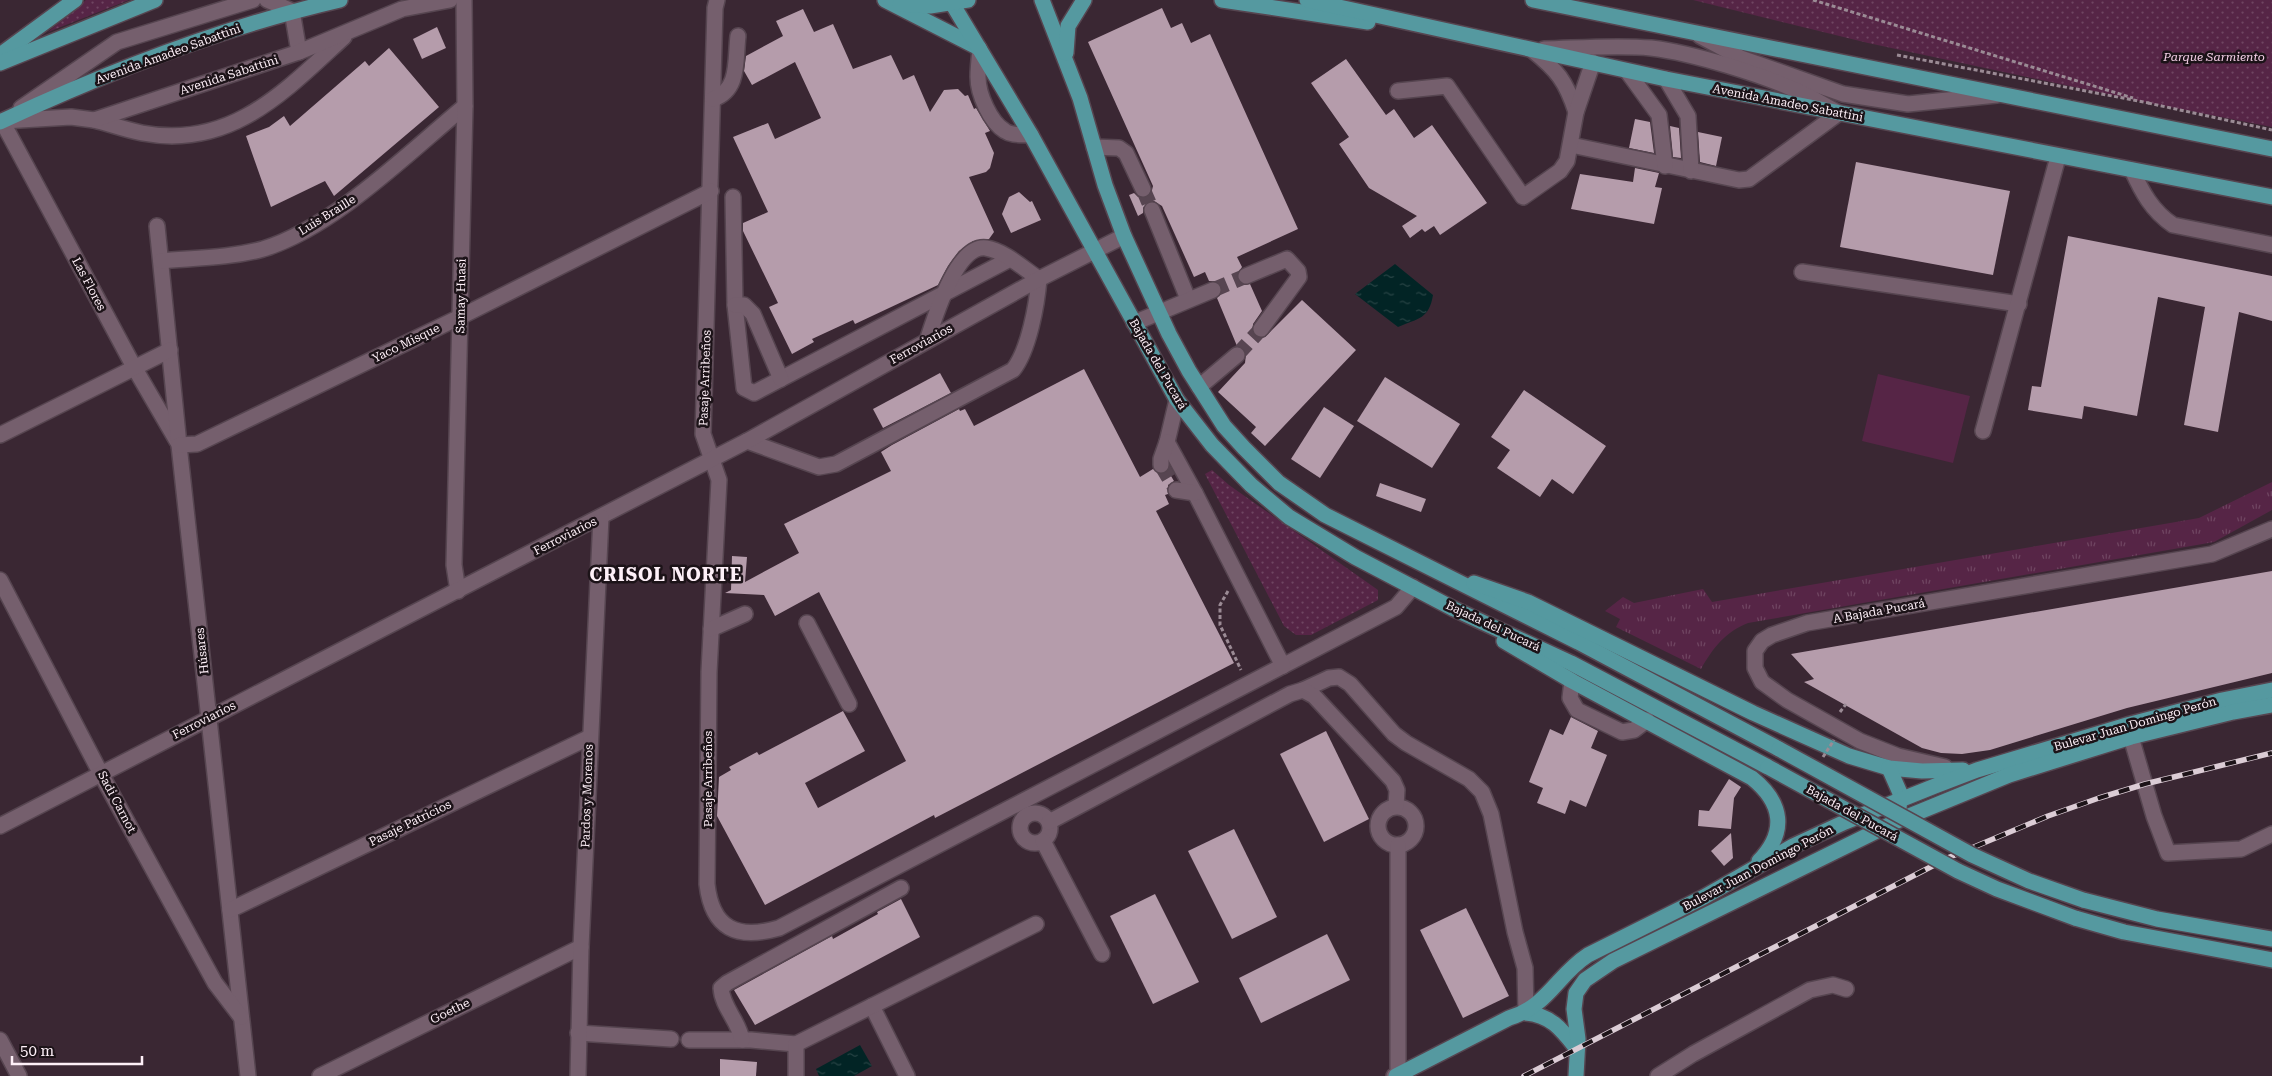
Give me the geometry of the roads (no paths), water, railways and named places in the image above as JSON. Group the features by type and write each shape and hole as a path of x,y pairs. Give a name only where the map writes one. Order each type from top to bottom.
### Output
{"main road":[{"path":"0,55 75,0"},
{"path":"0,63 155,0"},
{"name":"Avenida Amadeo Sabattini","path":"1,122 155,56 292,6 340,0"},
{"path":"889,1 930,6 968,0"},
{"name":"Bajada del Pucará","path":"1042,0 1066,59 1105,185 1124,236 1158,312 1199,387 1224,426 1279,483 1325,515 1434,572 1578,642 1972,855 2029,881 2083,900 2157,919 2272,938"},
{"path":"1066,59 1068,26 1084,0"},
{"path":"1222,0 1330,18 1419,26"},
{"name":"Avenida Amadeo Sabattini","path":"1307,0 1666,79 2058,157 2272,197"},
{"path":"1533,0 1699,35 2006,94 2272,149"},
{"path":"889,1 980,49"},
{"name":"Bajada del Pucará","path":"951,2 1031,135 1177,400 1212,446 1270,502 1310,532 1454,609 1571,663 1768,767 1958,871 1997,889 2075,918 2124,932 2272,960"},
{"path":"1434,572 1502,592 1528,602 1753,713 1849,756 1890,768 1922,771 1977,770"},
{"path":"1454,609 1572,681 1648,720 1752,778 1765,788 1774,800 1777,812 1774,841 1769,851 1752,868"},
{"name":"Bulevar Juan Domingo Perón","path":"1396,1075 1509,1018 1526,1012 1550,994 1572,965 1583,958 1704,897 1752,868 1845,822 1977,770 2127,725 2222,700 2272,690"},
{"name":"Bulevar Juan Domingo Perón","path":"1577,1054 1574,1000 1580,987 1591,975 1613,962 1897,821 2009,775 2131,737 2233,712 2272,705"},
{"path":"1890,768 1901,800 1897,821"},
{"path":"1526,1012 1553,1021 1577,1054 1584,1076"},
{"path":"1576,1076 1577,1054"}],"street":[{"path":"1,122 117,42 253,0"},
{"path":"267,0 292,6 299,52"},
{"name":"Avenida Sabattini","path":"1,122 70,117 94,120 299,52 402,9 450,0"},
{"name":"Samay Huasi","path":"458,591 454,566 465,106 464,0"},
{"name":"Pasaje Arribeños","path":"717,0 715,8 703,434 719,480 708,672 707,884 709,903 717,917 727,926 742,932 762,933 779,928 1282,666"},
{"path":"94,120 143,133 189,134 214,130 249,116 268,105 354,28"},
{"path":"1699,35 1741,58 1844,94 1908,104 2006,94"},
{"path":"713,99 726,93 733,82 738,36"},
{"path":"1532,50 1613,47 1652,48 1746,73 1802,93 1839,114 1749,180 1664,166 1571,145"},
{"path":"980,49 978,78 988,109 998,126 1005,131 1031,135"},
{"path":"1532,50 1556,69 1563,80 1576,112"},
{"path":"1398,91 1447,86 1523,197 1560,172 1567,161 1576,112 1593,62"},
{"path":"1627,71 1659,114 1664,166"},
{"path":"1666,79 1688,116 1691,171"},
{"name":"Luis Braille","path":"160,261 232,255 264,249 289,238 334,212 358,195 465,106"},
{"name":"Las Flores","path":"1,122 134,367 179,445"},
{"path":"1094,147 1119,148 1126,153 1144,189"},
{"path":"1983,430 2058,157"},
{"path":"2132,170 2150,204 2162,217 2173,224 2272,245"},
{"name":"Yaco Misque","path":"179,445 197,444 460,317 710,191"},
{"path":"733,197 735,305 744,388 754,393 1010,259"},
{"path":"1152,210 1188,299"},
{"name":"Húsares","path":"157,226 248,1076"},
{"name":"Ferroviarios","path":"0,826 746,441 1094,249 1124,236"},
{"path":"746,441 818,467 836,464 1013,370 1022,357 1040,279 994,250 984,247 976,250 960,262 945,292 927,341"},
{"path":"1246,276 1287,259 1298,271 1299,277 1261,329"},
{"path":"1802,272 2019,304"},
{"path":"1134,323 1213,290"},
{"path":"735,305 744,306 754,314 781,379"},
{"path":"0,435 170,350"},
{"path":"1199,387 1237,355"},
{"path":"1161,465 1177,400"},
{"path":"1167,442 1196,493 1282,666 1396,607 1413,587"},
{"path":"1176,490 1196,493"},
{"name":"Pardos y Morenos","path":"578,1076 581,947 601,517"},
{"name":"A Bajada Pucará","path":"1977,770 1916,762 1860,741 1787,700 1762,682 1755,668 1755,651 1762,641 1772,635 1808,623 2212,554 2272,529"},
{"name":"Sadi Carnot","path":"0,580 101,774 215,983 242,1018"},
{"path":"711,629 745,614"},
{"path":"807,623 849,704"},
{"path":"1049,822 1290,694 1329,678 1339,678 1350,684 1394,734 1406,743 1469,779 1482,792 1491,814 1515,932 1525,968 1526,1012"},
{"path":"1572,681 1570,698 1577,710 1622,732 1634,730 1648,720"},
{"path":"1303,690 1314,696 1393,781 1397,790 1396,806"},
{"name":"Pasaje Patricios","path":"230,910 590,737"},
{"path":"2131,737 2154,816 2168,853 2241,849 2272,834"},
{"path":"1396,806 1408,810 1416,821 1414,834 1405,843 1398,845 1386,842 1378,833 1377,827 1380,815 1396,806"},
{"path":"1033,812 1043,815 1049,822 1049,833 1043,841 1033,843 1024,839 1019,825 1024,816 1033,812"},
{"path":"1043,841 1102,954"},
{"path":"1396,1075 1400,1052 1396,927 1398,845"},
{"path":"742,1040 740,1027 722,996 721,988 900,888"},
{"path":"690,1040 742,1040 796,1044 1036,924"},
{"name":"Goethe","path":"320,1076 581,947"},
{"path":"1658,1076 1693,1054 1810,990 1832,985 1846,989"},
{"path":"872,1006 907,1076"},
{"path":"578,1033 671,1039"},
{"path":"0,1040 19,1076"},
{"path":"796,1044 796,1076"}],"water":[{"path":"1395,264 1433,295 1429,309 1422,317 1398,327 1355,294"},
{"path":"860,1045 872,1066 854,1076 819,1076 816,1069"}],"tunnel":[{"path":"1143,189 1152,210"},
{"path":"1213,290 1246,276"},
{"path":"1237,355 1261,329"},
{"path":"1161,465 1176,490"}],"railway":[{"path":"1524,1076 1950,857 2048,816 2099,798 2145,784 2272,753"}],"district":[{"name":"CRISOL NORTE","path":"666,575"}],"park label":[{"name":"Parque Sarmiento","path":"2214,57"}]}
